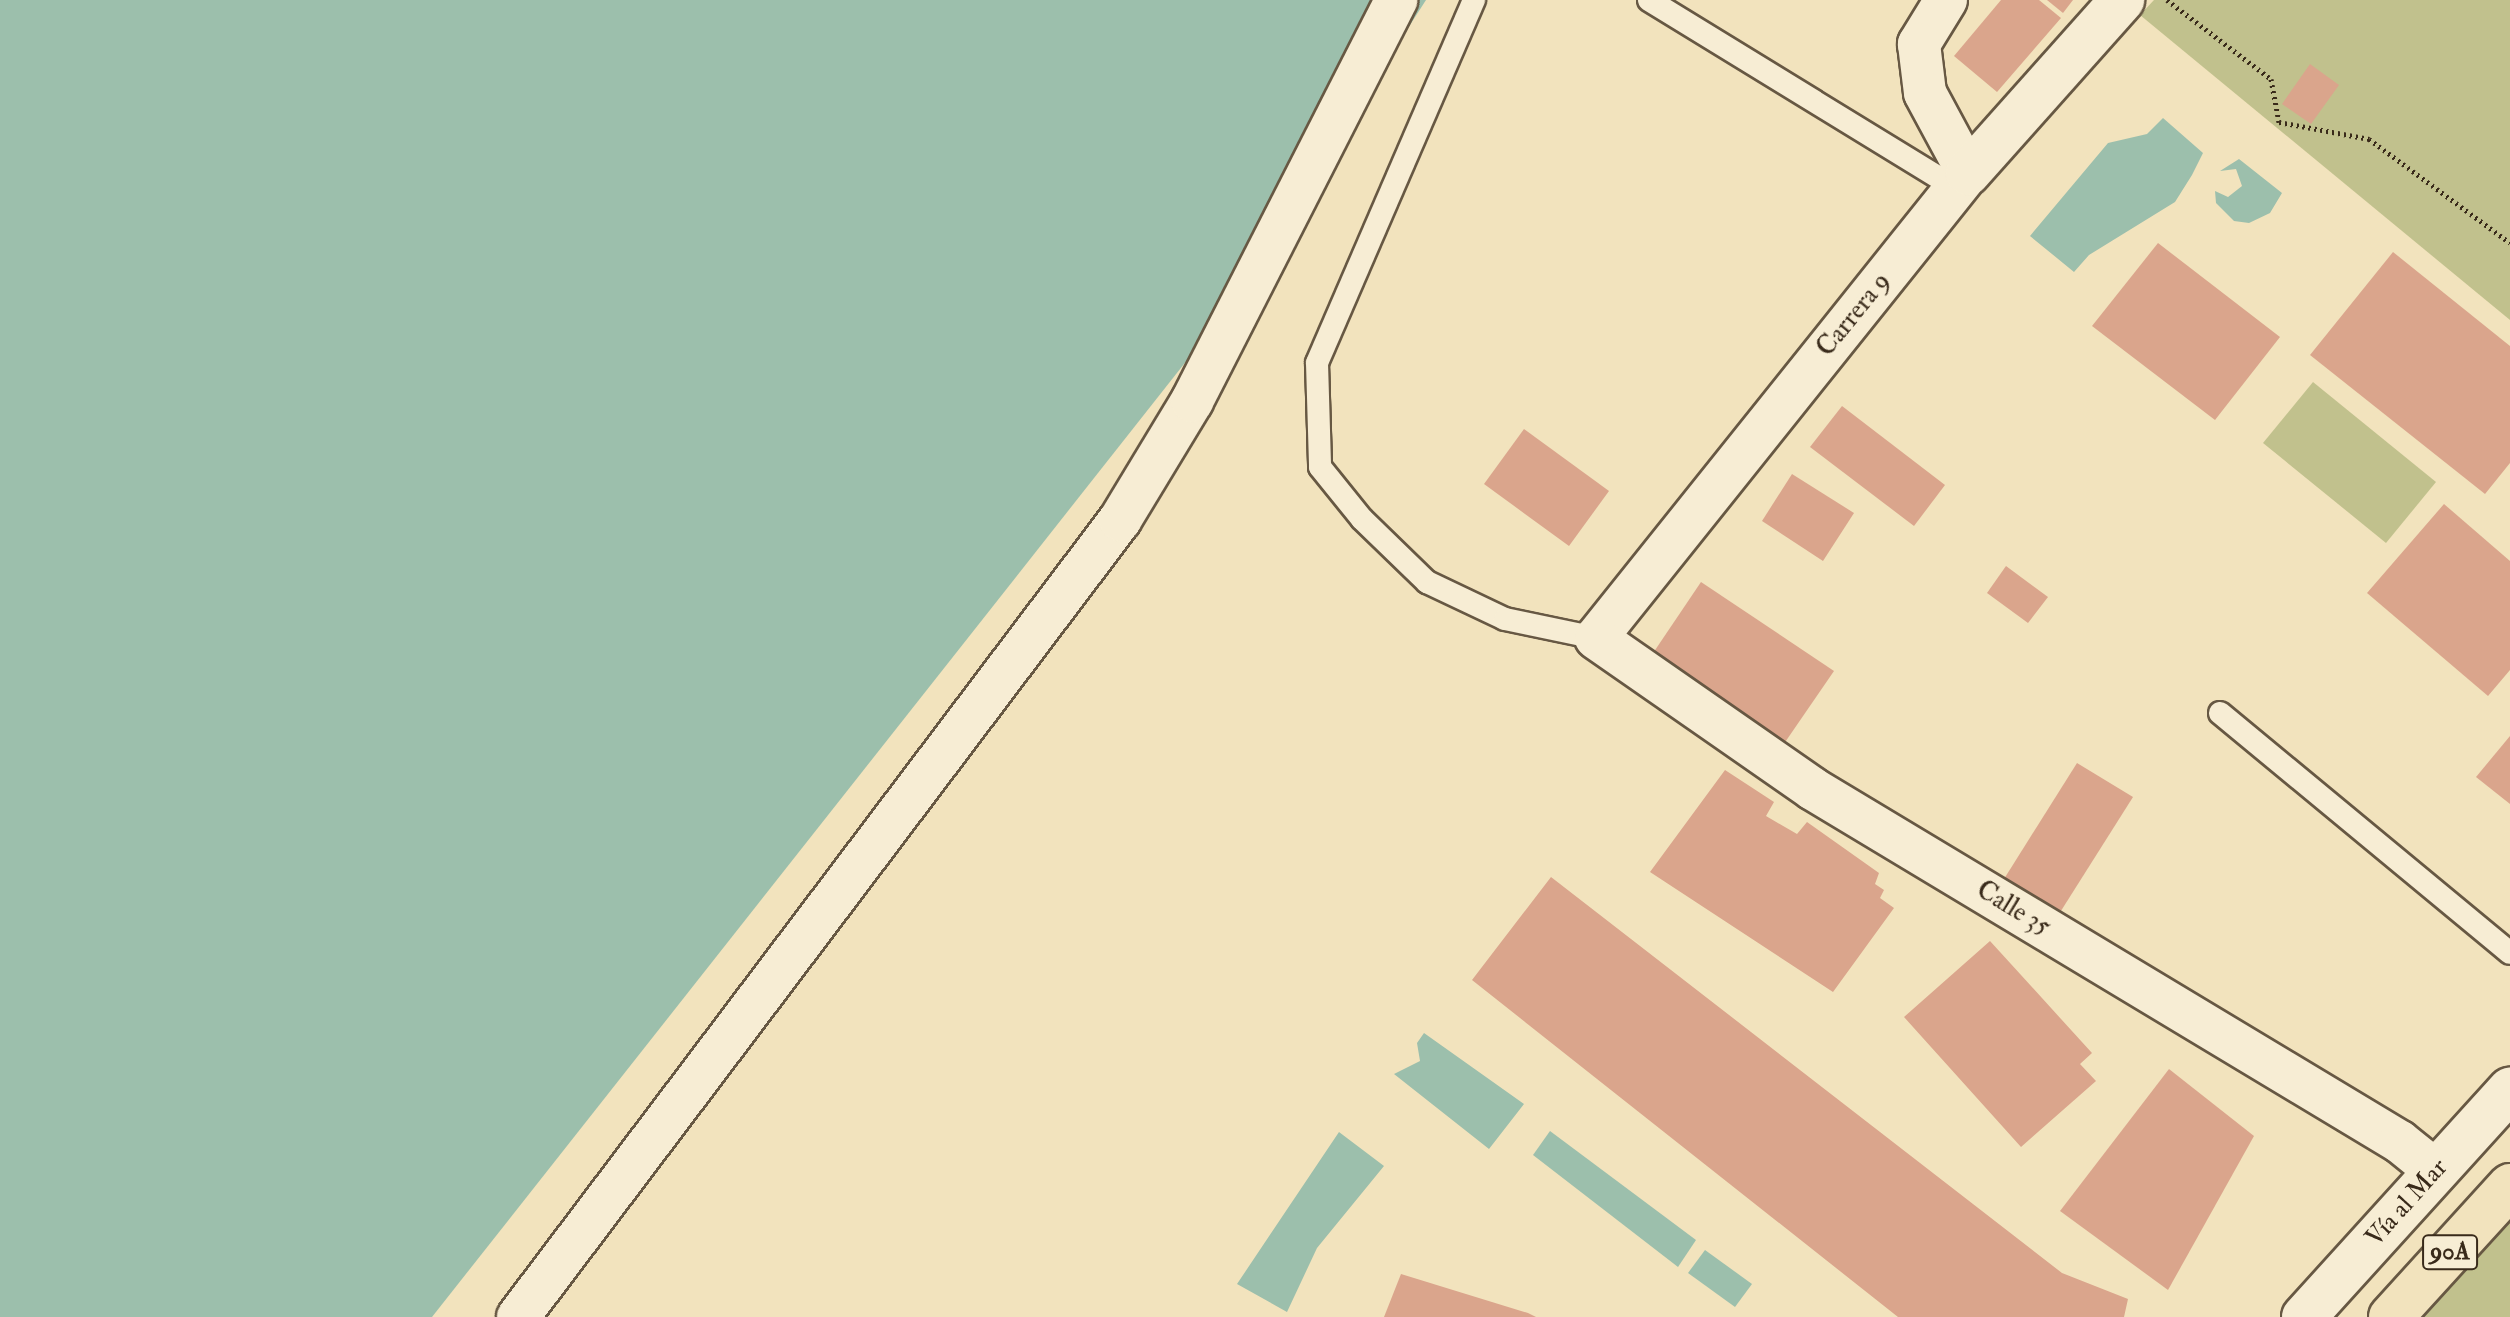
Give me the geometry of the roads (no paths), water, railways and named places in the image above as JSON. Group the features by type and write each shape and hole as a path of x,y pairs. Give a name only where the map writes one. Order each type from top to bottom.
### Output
{"highway":[{"name":"90A","path":"2391,1317 2510,1186"}],"main road":[{"name":"Carrera 9","path":"1962,180 2122,0"},
{"name":"Vía al Mar","path":"2304,1317 2510,1090"}],"street":[{"path":"518,1317 1120,520 1192,401 1396,0"},
{"path":"1946,0 1919,44 1923,81 1962,180"},
{"name":"Carrera 9","path":"1596,638 1962,180"},
{"name":"Calle 35","path":"1596,638 1813,789 2400,1142 2436,1171"}],"lane":[{"path":"1474,0 1317,363 1320,467 1362,519 1427,582 1505,619 1596,638"},
{"path":"1649,0 1962,180"},
{"path":"2220,713 2510,953"}]}
